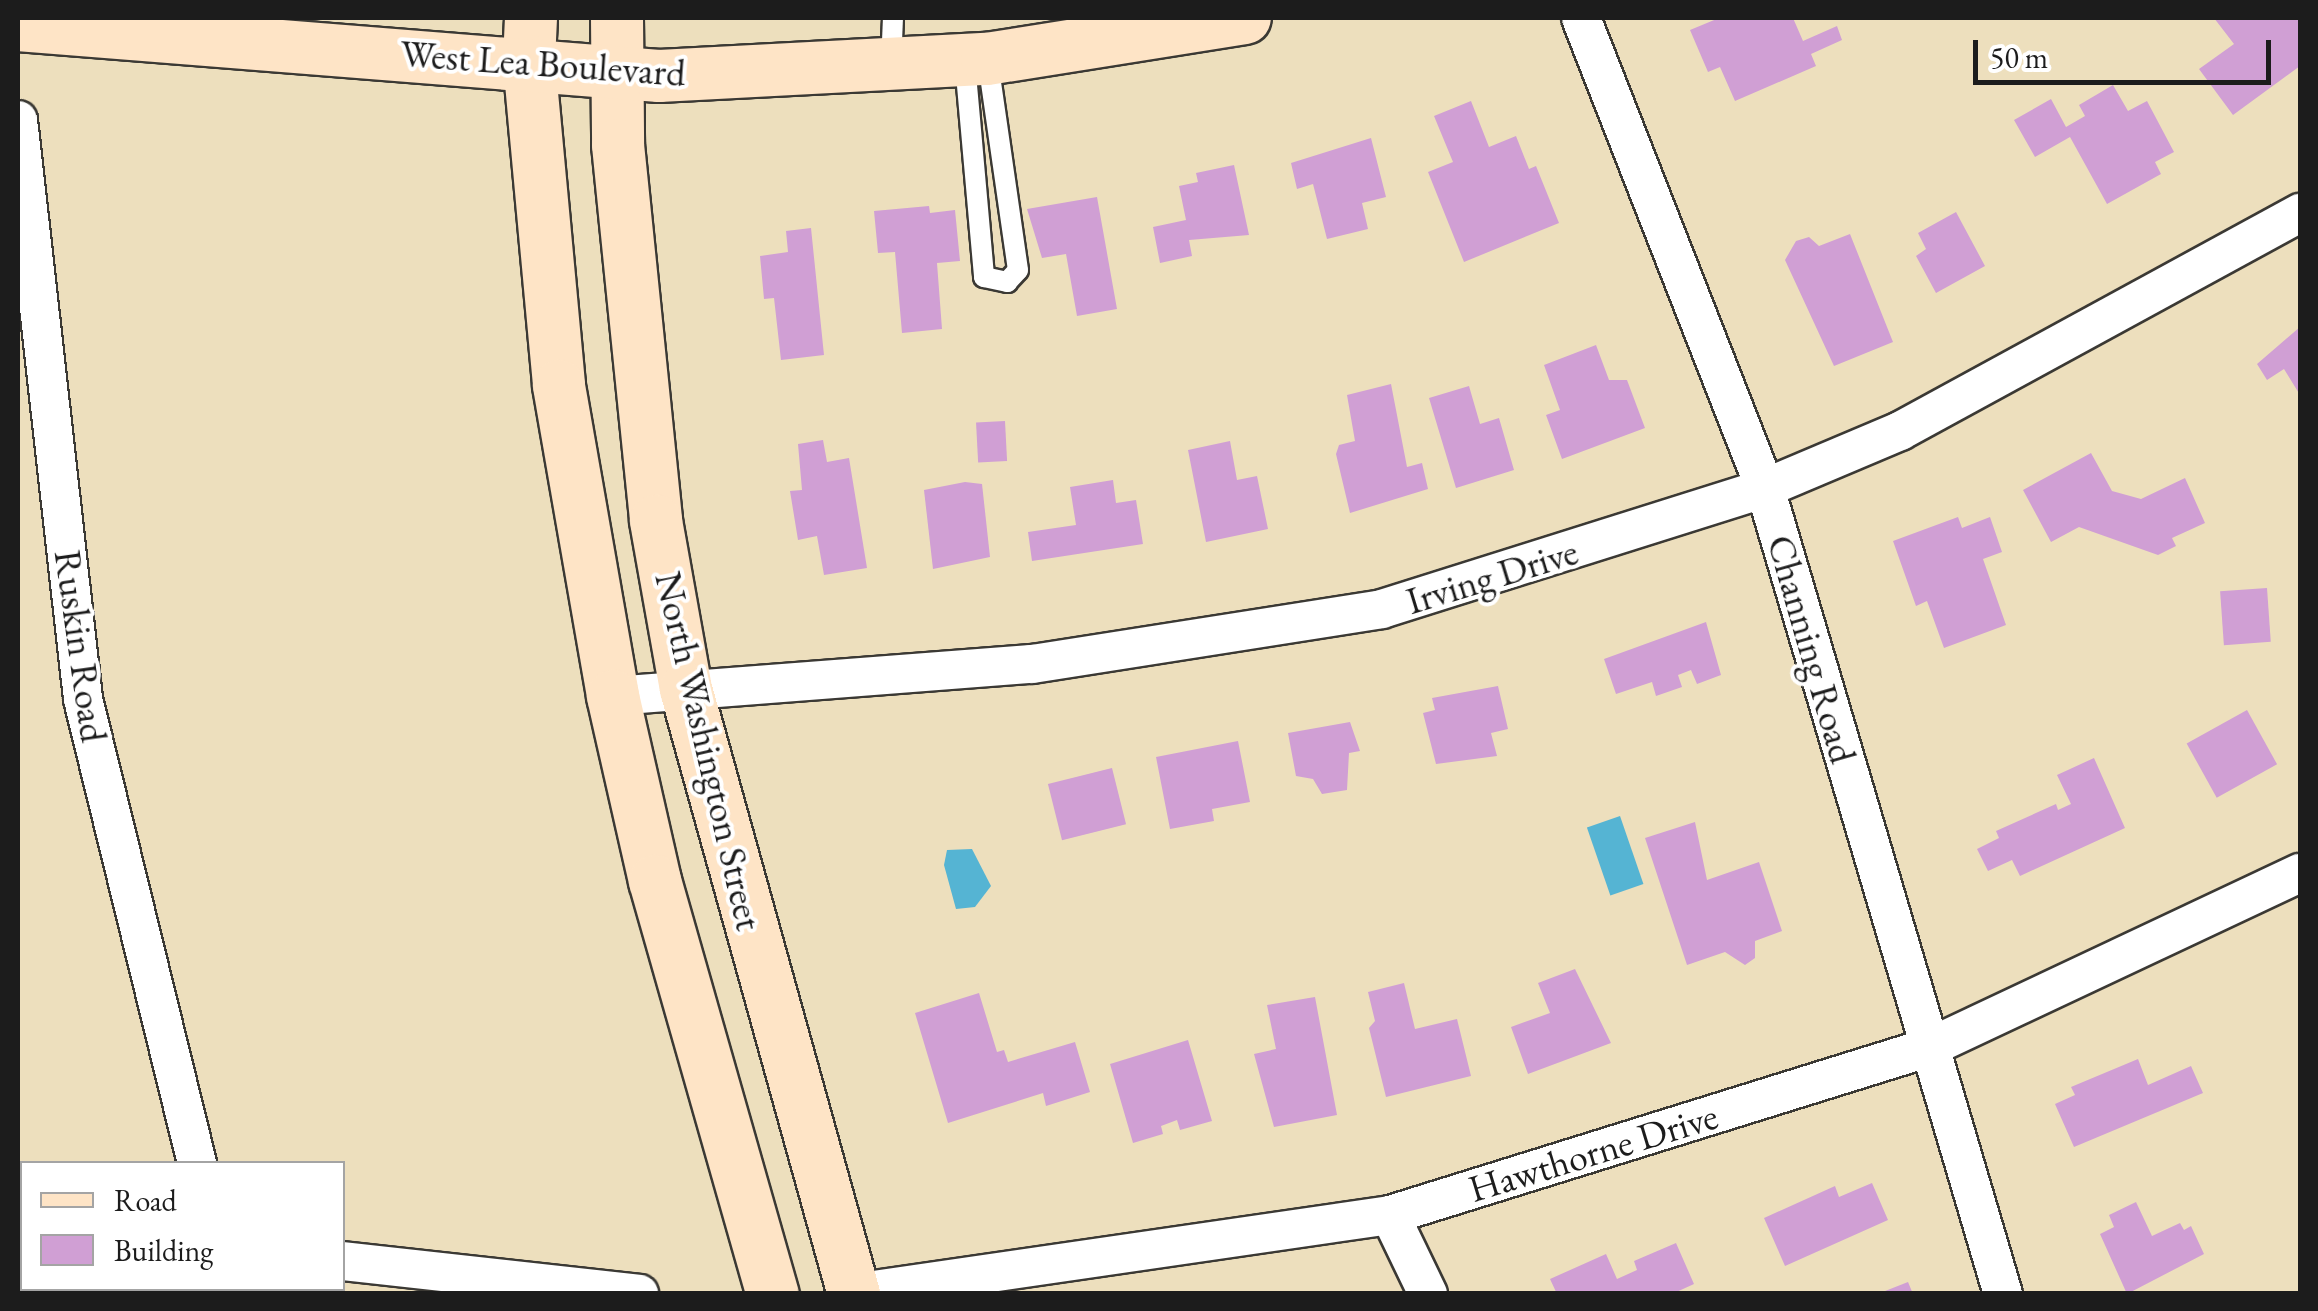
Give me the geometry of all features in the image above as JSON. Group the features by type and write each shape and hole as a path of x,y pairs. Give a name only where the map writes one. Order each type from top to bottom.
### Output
{"main road":[{"name":"North Washington Street","path":"618,18 618,145 656,522 686,689 851,1293"},
{"name":"West Lea Boulevard","path":"18,25 530,39 620,75 892,42 976,60 1245,18"},
{"name":"North Washington Street","path":"530,39 558,386 613,696 654,881 773,1294"}],"street":[{"name":"Channing Road","path":"1581,18 1765,488 2002,1294"},
{"name":"Ruskin Road","path":"18,120 83,699 196,1161"},
{"name":"Irving Drive","path":"613,696 1032,664 1382,609 1765,488 1900,431 2300,213"},
{"name":"Hawthorne Drive","path":"851,1293 1390,1215 1930,1048 2300,873"},
{"path":"1390,1215 1428,1294"},
{"path":"345,1262 639,1294"}],"lane":[{"path":"976,60 1018,270 1006,282 984,277 976,60"}],"water":[{"path":"1620,816 1643,884 1610,895 1587,827"},
{"path":"972,849 991,886 975,907 956,909 944,865 947,850"}],"building":[{"path":"1719,18 1793,18 1803,41 1837,26 1842,40 1811,54 1816,66 1735,101 1720,67 1708,72 1690,30"},
{"path":"2214,18 2300,18 2300,66 2233,115 2199,69 2234,44"},
{"path":"2113,85 2128,111 2147,101 2174,152 2155,162 2161,174 2107,204 2070,137 2035,157 2014,120 2051,99 2066,127 2085,116 2079,105"},
{"path":"1471,101 1489,147 1516,136 1529,169 1536,166 1559,223 1464,262 1428,172 1453,162 1434,116"},
{"path":"1371,138 1386,197 1362,203 1368,229 1327,239 1313,184 1297,189 1291,163"},
{"path":"1234,165 1249,235 1189,240 1192,256 1160,263 1153,227 1186,220 1179,186 1198,182 1196,173"},
{"path":"1097,197 1117,309 1077,316 1066,254 1042,258 1027,209"},
{"path":"929,206 930,213 955,210 960,261 937,263 942,329 902,333 895,252 878,253 874,211"},
{"path":"1956,212 1985,266 1936,293 1916,256 1926,249 1918,233"},
{"path":"811,228 824,355 781,360 774,298 764,299 760,256 788,252 786,231"},
{"path":"1850,234 1893,342 1834,366 1785,260 1796,241 1809,237 1819,246"},
{"path":"2300,327 2300,395 2284,369 2267,380 2257,364"},
{"path":"1596,345 1609,380 1627,380 1645,428 1562,459 1546,415 1560,410 1544,365"},
{"path":"1391,384 1407,467 1422,463 1428,489 1350,513 1336,454 1339,445 1355,441 1347,395"},
{"path":"1469,386 1480,424 1499,418 1514,470 1456,488 1429,398"},
{"path":"1005,421 1007,461 978,462 976,423"},
{"path":"823,440 827,462 849,458 867,568 824,575 817,536 798,540 790,491 802,490 798,444"},
{"path":"1230,441 1237,480 1257,476 1268,529 1206,542 1188,450"},
{"path":"2091,453 2112,491 2141,499 2185,478 2205,523 2172,538 2176,546 2158,555 2079,527 2051,542 2023,490"},
{"path":"1113,480 1116,503 1136,500 1143,544 1032,561 1028,532 1076,525 1070,487"},
{"path":"965,482 982,484 990,557 933,569 924,490"},
{"path":"1958,517 1962,528 1990,517 2002,552 1983,559 2006,625 1944,648 1927,601 1916,606 1893,541"},
{"path":"2267,588 2271,642 2224,645 2220,591"},
{"path":"1706,622 1721,675 1697,684 1691,670 1678,675 1682,687 1656,696 1652,682 1616,694 1604,659"},
{"path":"1498,686 1508,729 1491,733 1497,756 1436,764 1423,713 1435,710 1432,698"},
{"path":"2247,710 2277,764 2217,798 2187,743"},
{"path":"1350,722 1360,751 1349,753 1347,790 1322,794 1313,779 1296,776 1288,733"},
{"path":"1238,741 1250,802 1212,809 1214,821 1170,829 1156,757"},
{"path":"2094,758 2125,828 2020,876 2012,860 1988,871 1977,849 1999,838 1996,831 2056,804 2058,810 2071,804 2057,775"},
{"path":"1112,768 1126,824 1062,840 1048,784"},
{"path":"1695,822 1707,880 1759,862 1782,931 1755,941 1755,958 1745,965 1725,952 1687,965 1645,838"},
{"path":"1575,969 1611,1043 1528,1074 1511,1027 1550,1013 1538,983"},
{"path":"1404,983 1415,1029 1457,1019 1471,1076 1386,1097 1369,1028 1375,1021 1368,992"},
{"path":"979,993 997,1052 1004,1050 1008,1062 1075,1042 1090,1092 1046,1106 1043,1093 948,1123 915,1013"},
{"path":"1315,997 1337,1115 1274,1127 1254,1054 1276,1049 1267,1005"},
{"path":"1188,1040 1212,1121 1180,1130 1177,1120 1161,1126 1163,1134 1133,1143 1110,1064"},
{"path":"2138,1059 2148,1085 2191,1066 2203,1093 2074,1147 2055,1104 2075,1095 2071,1087"},
{"path":"1872,1183 1888,1220 1785,1266 1764,1218 1835,1186 1839,1197"},
{"path":"2136,1202 2152,1236 2180,1223 2184,1230 2191,1226 2204,1254 2127,1294 2100,1234 2114,1227 2109,1215"},
{"path":"1676,1243 1694,1284 1672,1294 1557,1294 1550,1279 1606,1254 1617,1279 1637,1270 1634,1261"},
{"path":"1908,1282 1913,1294 1880,1294 1880,1293"}]}
